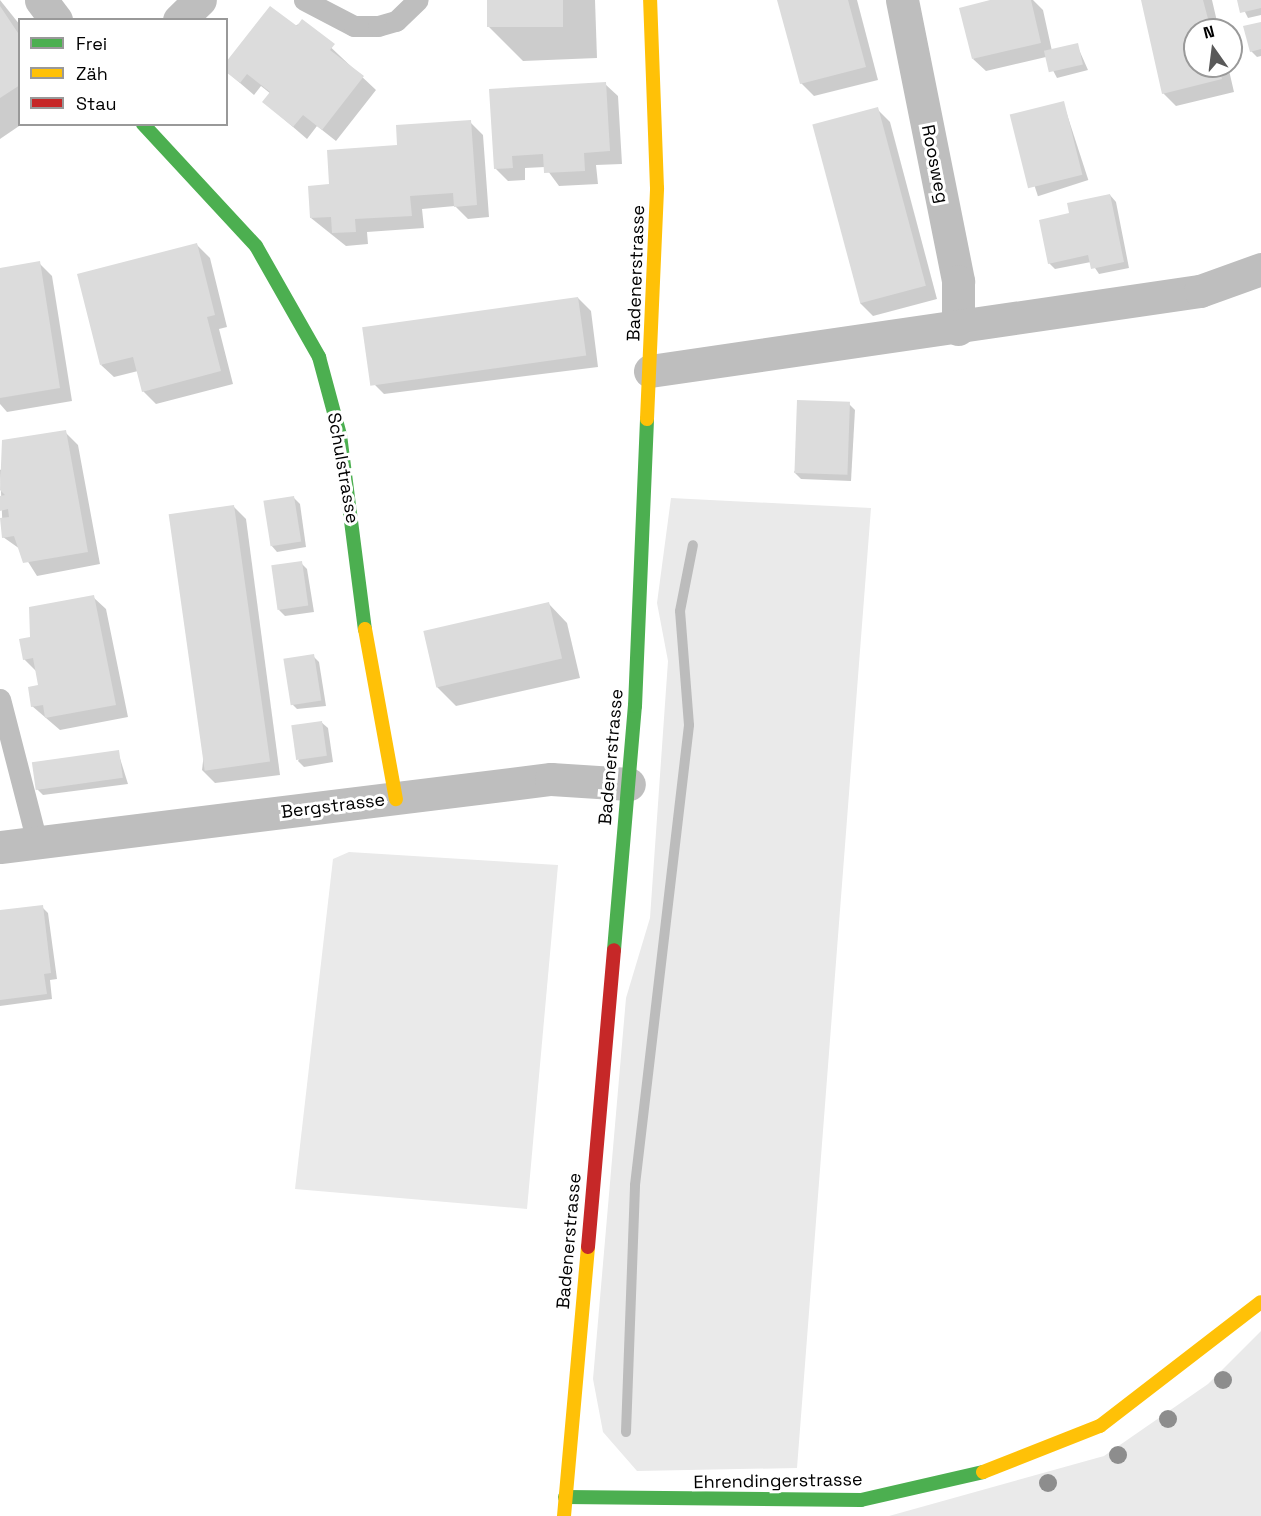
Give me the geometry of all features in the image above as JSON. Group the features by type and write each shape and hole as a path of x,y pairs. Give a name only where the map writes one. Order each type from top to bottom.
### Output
{"street":[{"path":"41,0 54,18"},
{"path":"181,18 200,0"},
{"name":"Badenerstrasse","path":"564,1516 629,784 650,371 657,177 650,0"},
{"name":"Roosweg","path":"902,0 958,281 958,329"},
{"name":"Schulstrasse","path":"145,126 252,227 319,357 340,435 369,659 396,799"},
{"path":"650,371 958,329 1200,291 1261,269"},
{"name":"Bergstrasse","path":"0,847 551,779 629,784"},
{"name":"Ehrendingerstrasse","path":"565,1497 861,1500 996,1469 1100,1426 1261,1302"}],"lane":[{"path":"304,0 354,26 378,26 396,21 418,0"},
{"path":"0,699 37,842"}],"shaded area":[{"path":"671,498 871,508 797,1468 637,1471 603,1432 593,1379 626,998 650,918 668,661 657,603"},
{"path":"349,852 558,865 527,1209 295,1189 333,859"},
{"path":"1261,1331 1261,1516 889,1516 1104,1456 1208,1384"}],"building":[{"path":"487,0 563,0 563,27 487,27"},
{"path":"777,0 848,0 866,67 800,84"},
{"path":"990,0 1031,0 1041,43 972,59 959,8"},
{"path":"1141,0 1203,0 1208,18 1183,18 1183,78 1222,79 1162,94"},
{"path":"1237,0 1261,0 1261,8 1240,13"},
{"path":"0,6 18,33 18,86 0,98"},
{"path":"270,6 297,26 302,19 335,44 330,50 364,76 322,130 303,115 293,127 262,102 270,92 247,74 240,83 228,74 228,59"},
{"path":"1261,22 1261,49 1250,52 1243,26"},
{"path":"1078,43 1083,64 1049,72 1044,51"},
{"path":"606,82 610,151 584,153 585,171 544,173 543,154 512,156 513,168 494,169 489,89"},
{"path":"1064,101 1082,175 1028,188 1010,115"},
{"path":"878,107 926,286 860,303 812,125"},
{"path":"471,120 477,205 454,207 453,193 410,196 412,216 355,219 356,232 332,233 331,217 310,218 308,186 329,184 327,150 397,145 396,125"},
{"path":"1110,194 1124,262 1091,269 1088,255 1048,264 1039,220 1069,213 1067,203"},
{"path":"197,243 215,315 207,317 221,371 142,392 133,357 100,365 77,274"},
{"path":"40,261 60,388 0,398 0,268"},
{"path":"578,297 586,355 370,386 362,327"},
{"path":"797,400 850,402 847,475 794,473"},
{"path":"66,430 88,552 23,563 14,536 2,538 0,518 9,517 8,509 0,511 0,496 5,495 0,490 2,440"},
{"path":"294,496 301,541 271,546 263,501"},
{"path":"234,505 270,761 205,771 169,514"},
{"path":"302,561 308,606 278,610 271,565"},
{"path":"94,595 116,705 45,718 43,705 31,707 28,687 38,685 33,658 23,660 19,639 30,637 29,607"},
{"path":"549,602 562,659 436,688 423,631"},
{"path":"314,654 321,700 291,705 283,659"},
{"path":"322,721 327,756 296,760 291,725"},
{"path":"119,750 123,778 36,790 32,762"},
{"path":"43,905 51,973 44,974 47,994 0,1000 0,910"}],"waterway":[{"path":"626,1432 635,1185 689,725 680,611 693,545"}],"traffic: fast":[{"path":"145,126 256,246 319,357 340,435 365,629"},
{"path":"614,950 635,706 647,419"},
{"path":"565,1497 861,1500 983,1472"}],"traffic: slow":[{"path":"647,419 657,188 650,0"},
{"path":"365,629 396,799"},
{"path":"564,1516 588,1247"},
{"path":"983,1472 1100,1426 1261,1302"}],"traffic: jam":[{"path":"588,1247 614,950"}]}
